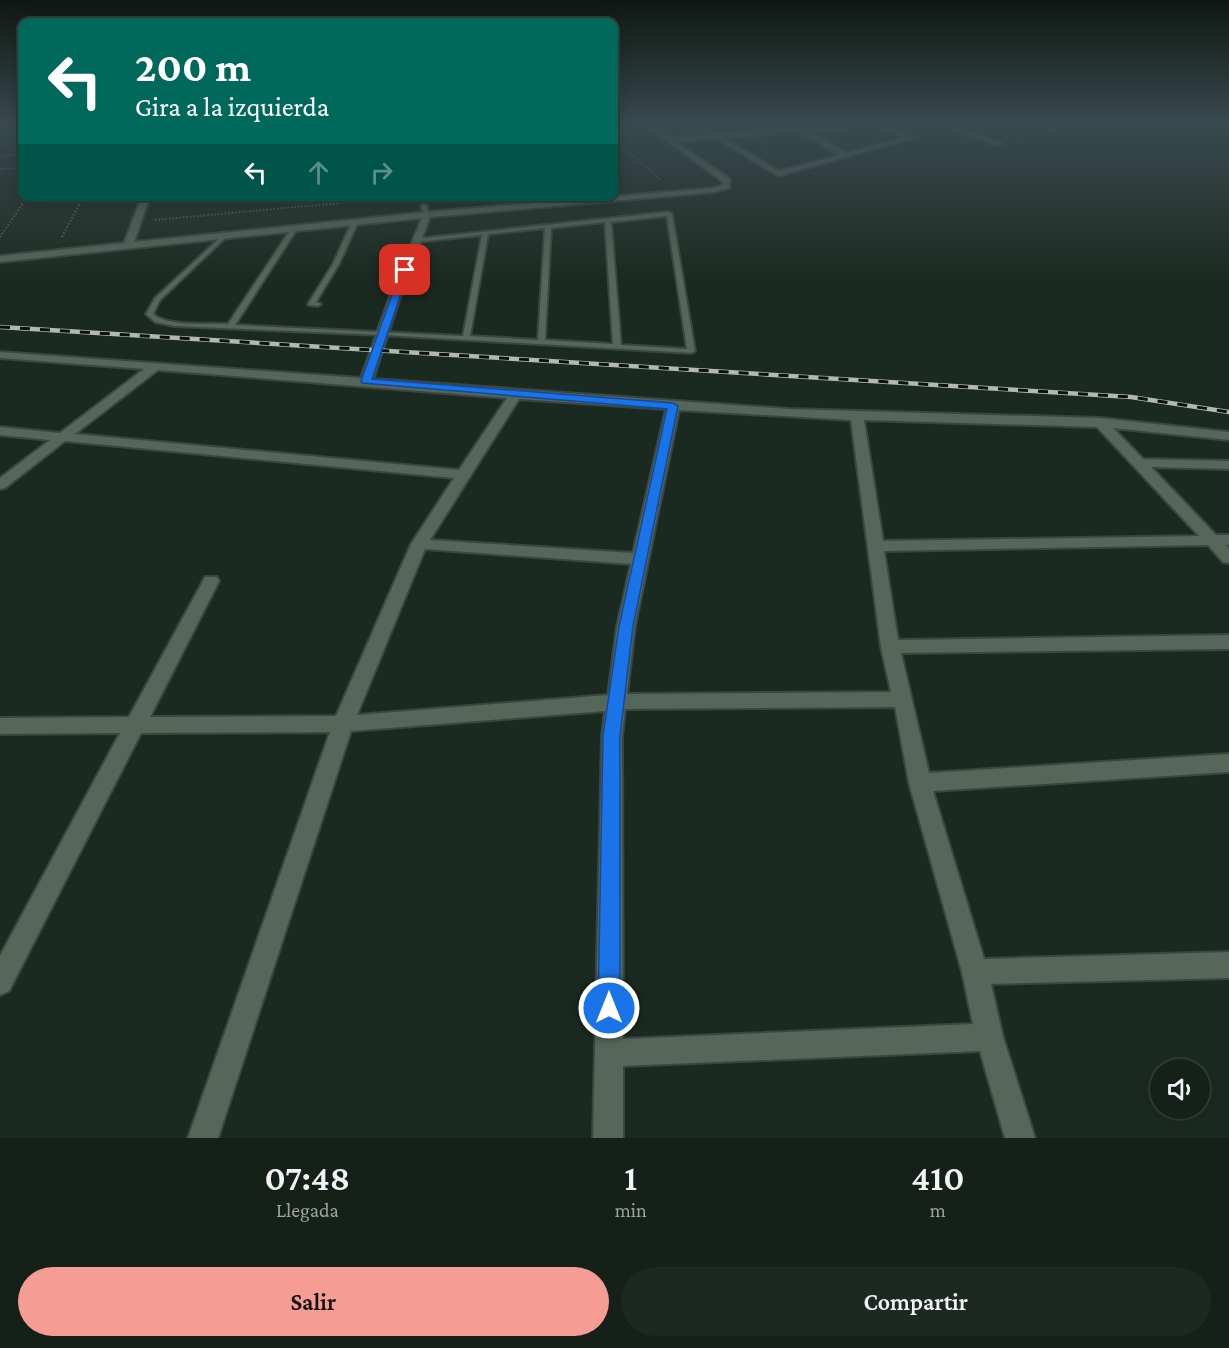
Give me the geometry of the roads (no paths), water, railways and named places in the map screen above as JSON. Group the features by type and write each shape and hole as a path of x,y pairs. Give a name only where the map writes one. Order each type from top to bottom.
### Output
{"street":[{"path":"618,197 715,190 726,186 727,181 720,176"},
{"path":"128,246 145,201"},
{"path":"0,259 294,229 426,211 565,201"},
{"path":"366,381 426,211"},
{"path":"0,355 156,365 673,406 857,416 1100,422 1183,429 1229,436"},
{"path":"0,485 156,365"},
{"path":"203,1138 343,724 419,544 516,393"},
{"path":"608,1138 612,736 626,626 673,406"},
{"path":"857,416 890,647 920,783 975,972 989,1037 1020,1138"},
{"path":"1100,422 1221,540 1229,558"},
{"path":"0,431 463,475"},
{"path":"1140,463 1229,465"},
{"path":"875,546 1221,540"},
{"path":"419,544 639,559"},
{"path":"0,982 211,581"},
{"path":"890,647 1229,642"},
{"path":"0,726 343,724 617,702 903,699"},
{"path":"920,783 1229,763"},
{"path":"975,972 1229,965"},
{"path":"609,1053 989,1037"}],"lane":[{"path":"224,236 157,299 149,314 157,321 174,324 383,333 691,351 669,214 417,240"},
{"path":"608,221 617,346"},
{"path":"318,304 311,304 336,264 355,222"},
{"path":"541,342 548,227"},
{"path":"230,327 294,229"},
{"path":"466,338 485,234"}],"railway":[{"path":"0,327 1131,397 1229,412"}]}
